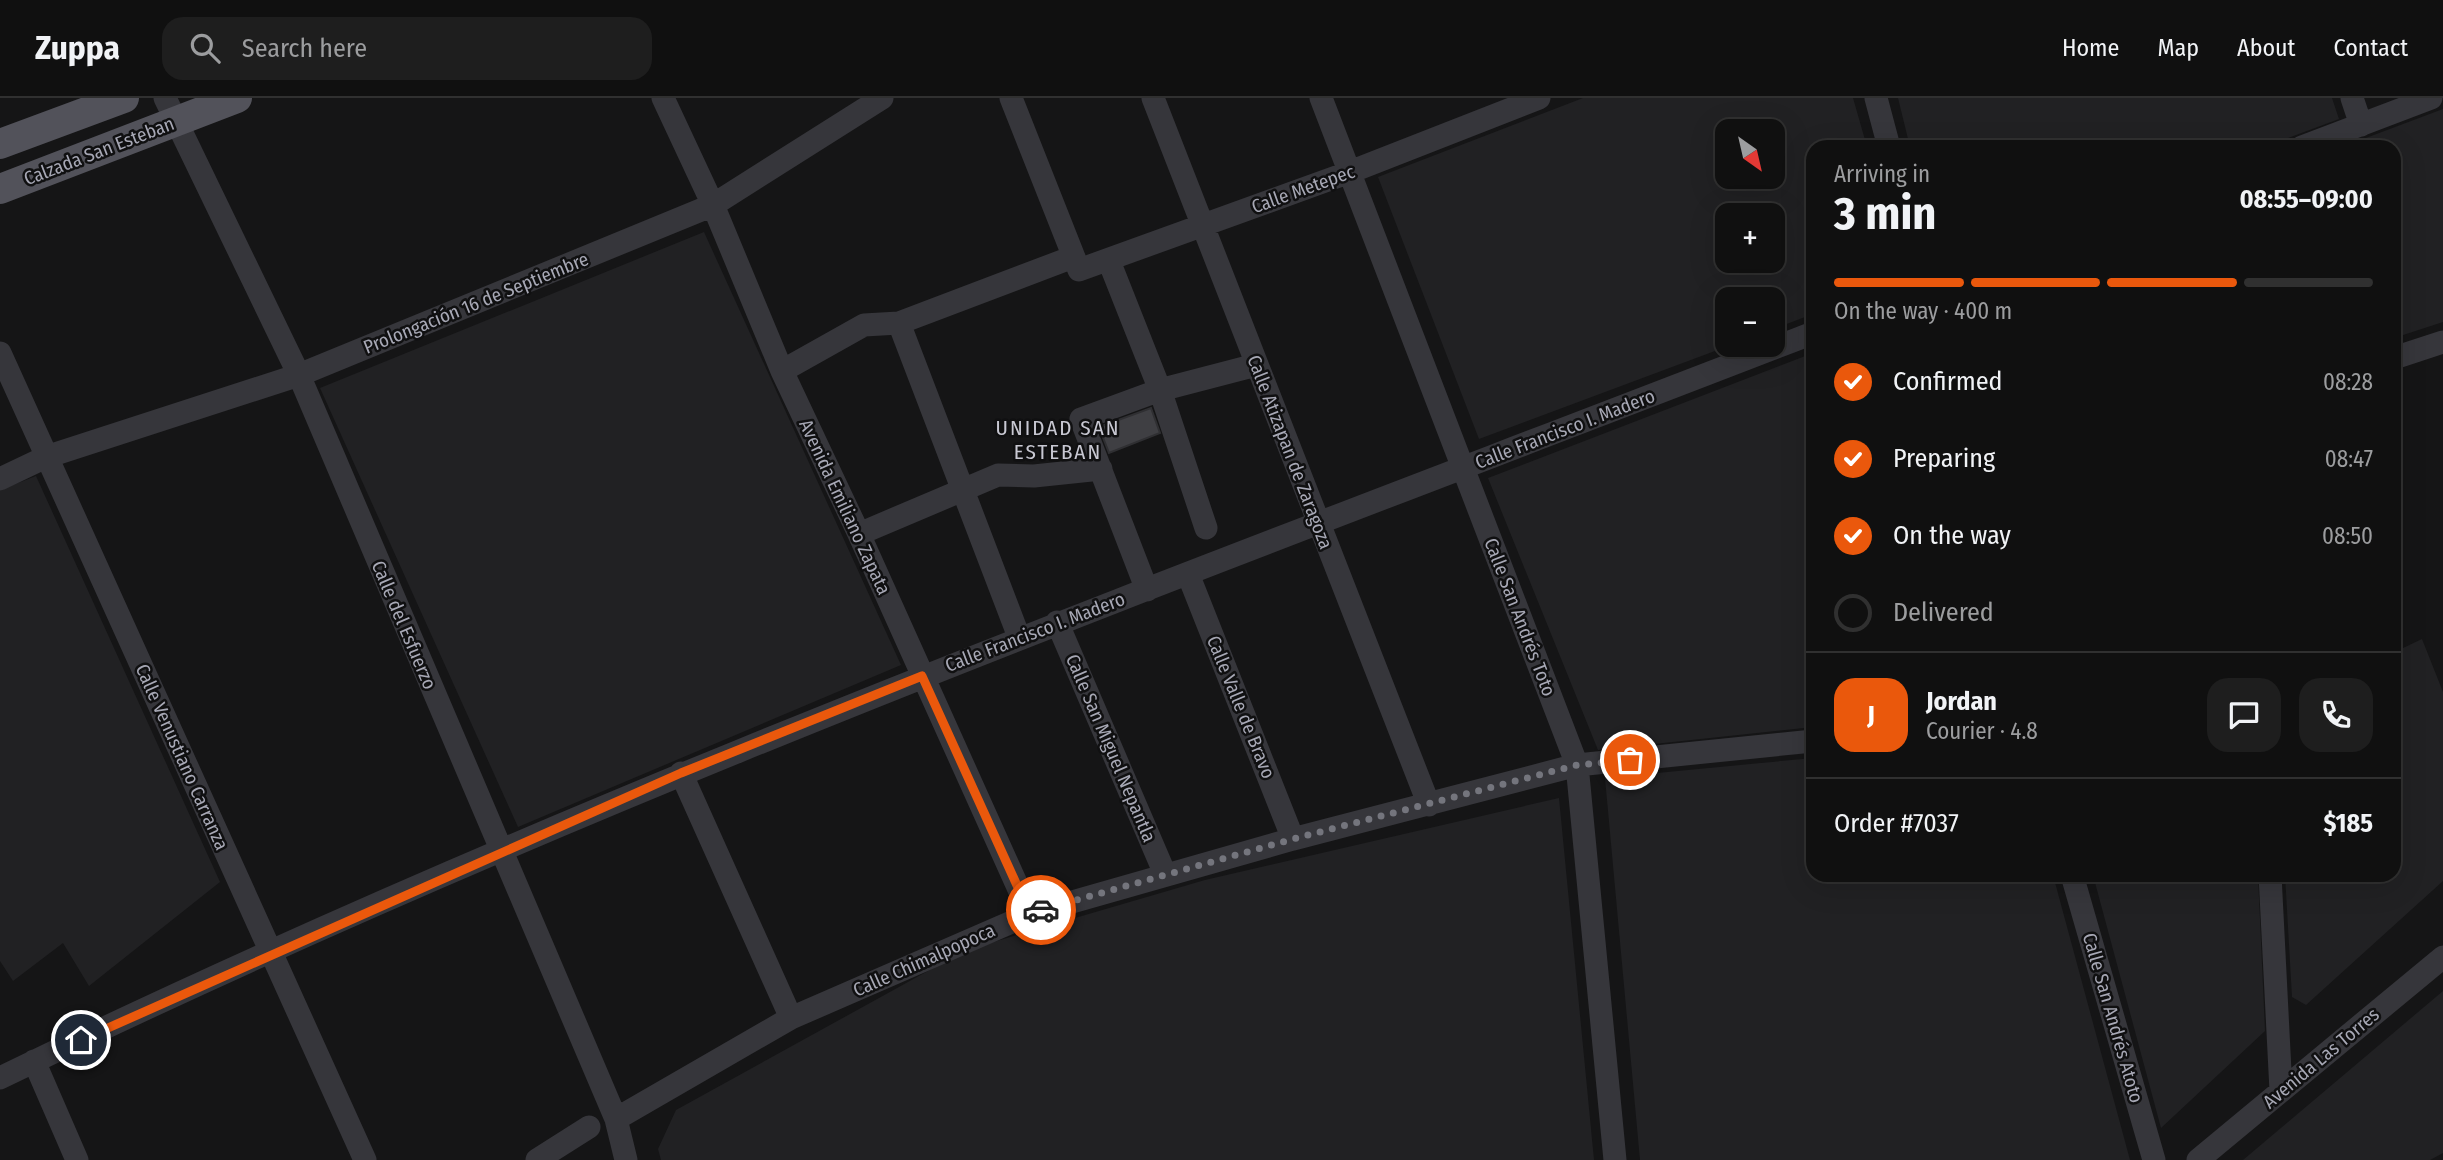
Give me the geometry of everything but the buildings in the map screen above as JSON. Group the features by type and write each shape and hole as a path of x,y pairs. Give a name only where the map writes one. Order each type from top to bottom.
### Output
{"main road":[{"path":"0,144 124,98"},
{"name":"Calzada San Esteban","path":"0,189 170,109 237,98"}],"street":[{"name":"Avenida Emiliano Zapata","path":"663,98 713,205 782,371 859,534 1030,914"},
{"name":"Prolongación 16 de Septiembre","path":"0,479 46,457 299,375 713,205 882,98"},
{"path":"782,371 864,325 899,324 1073,257 1011,98"},
{"name":"Calle Atizapan de Zaragoza","path":"1153,98 1429,805"},
{"name":"Calle San Andrés Toto","path":"1321,98 1577,765 1615,1160"},
{"name":"Calle Metepec","path":"1073,257 1079,270 1109,261 1350,172 1539,98"},
{"path":"1876,98 1887,140"},
{"path":"2352,98 2361,125"},
{"path":"2321,140 2431,98"},
{"name":"Calle del Esfuerzo","path":"170,109 299,375 616,1119 626,1160"},
{"path":"1109,261 1160,390 1206,528"},
{"path":"899,324 1019,636"},
{"name":"Calle Francisco I. Madero","path":"0,1078 271,953 681,773 1019,636 1318,525 1806,336"},
{"path":"2401,356 2443,342"},
{"name":"Calle Venustiano Carranza","path":"0,353 365,1160"},
{"path":"1147,590 1081,419 1160,390 1256,365"},
{"path":"859,534 998,475 1034,476 1101,469"},
{"name":"Calle Valle de Bravo","path":"1188,574 1293,839"},
{"name":"Calle San Miguel Nepantla","path":"1057,622 1165,874"},
{"name":"Calle Chimalpopoca","path":"616,1119 792,1018 1030,914 1293,839 1577,765 1806,742"},
{"path":"681,773 792,1018"},
{"name":"Calle San Andrés Atoto","path":"2074,882 2154,1160"},
{"path":"2270,882 2281,1091"},
{"name":"Avenida Las Torres","path":"2198,1160 2443,957"},
{"path":"34,1061 77,1160"},
{"path":"537,1160 589,1127"}],"shaded area":[{"path":"1583,98 1853,98 1865,140 1806,140 1806,317 1785,324 1785,287 1715,287 1715,351 1479,439 1378,177"},
{"path":"1898,98 2332,98 2339,119 2283,140 1908,140"},
{"path":"2443,109 2443,322 2401,336 2401,140 2361,140"},
{"path":"704,232 901,665 518,827 320,388"},
{"path":"1806,356 1806,728 1598,750 1488,478"},
{"path":"36,476 220,882 89,986 63,943 13,981 0,961 0,490"},
{"path":"2422,639 2443,692 2443,881 2306,1005 2292,997 2285,882 2401,882 2401,649"},
{"path":"1806,759 1806,882 2055,882 2130,1160 1640,1160 1605,778"},
{"path":"1559,798 1594,1160 661,1160 658,1149 676,1110 966,950 1205,880"},
{"path":"2095,882 2258,882 2265,1031 2161,1128"},
{"path":"2443,991 2443,1153 2430,1160 2243,1160"}],"way so far":[{"path":"1041,910 1293,839 1577,765 1630,760"}],"district":[{"name":"UNIDAD SAN ESTEBAN","path":"1058,440"}],"route":[{"path":"81,1040 271,953 681,773 922,676 1030,914 1041,910"}]}
